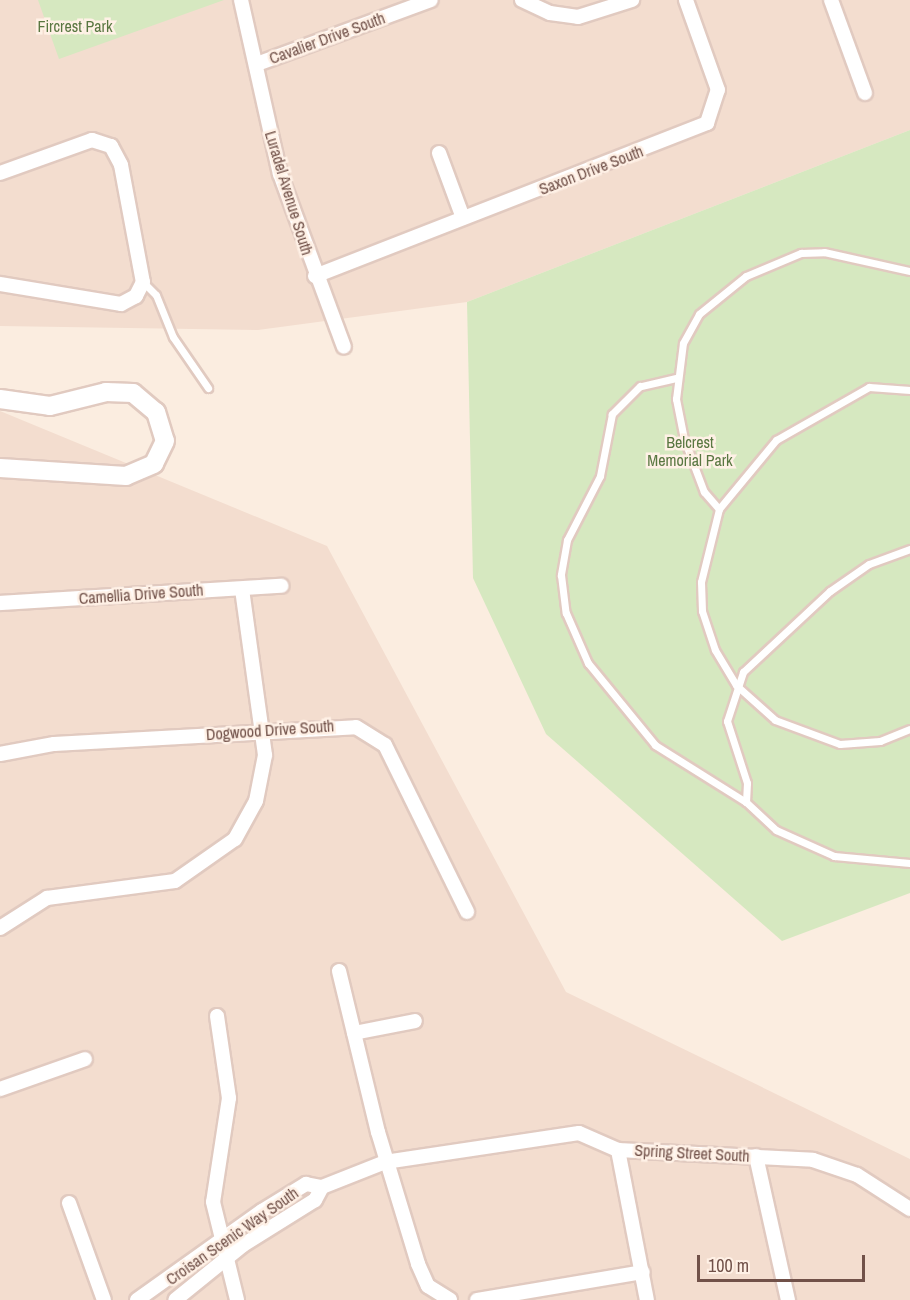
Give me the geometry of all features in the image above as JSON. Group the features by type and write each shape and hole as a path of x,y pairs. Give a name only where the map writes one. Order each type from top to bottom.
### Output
{"main road":[{"path":"0,399 50,406 106,392 133,393 156,412 165,441 154,464 126,476 0,468"}],"street":[{"name":"Luradel Avenue South","path":"241,0 280,174 315,276 344,347"},
{"name":"Cavalier Drive South","path":"257,64 431,0"},
{"path":"522,0 550,13 578,17 632,0"},
{"name":"Saxon Drive South","path":"315,276 696,130 714,113 718,90 686,0"},
{"path":"831,0 865,93"},
{"path":"0,173 92,140 111,146 121,165 143,282 132,301 108,304 0,284"},
{"path":"439,153 463,218"},
{"name":"Camellia Drive South","path":"0,603 281,586"},
{"path":"0,928 46,898 159,886 218,856 245,824 256,801 264,731 242,590"},
{"name":"Dogwood Drive South","path":"0,754 54,744 340,725 376,736 467,912"},
{"path":"339,971 386,1162 428,1286 450,1300"},
{"path":"217,1016 229,1079 214,1184 220,1242 237,1300"},
{"path":"354,1034 415,1020"},
{"path":"0,1089 85,1059"},
{"name":"Spring Street South","path":"322,1187 386,1162 432,1152 579,1132 618,1150 756,1156 829,1164 910,1209"},
{"path":"618,1150 647,1300"},
{"path":"756,1156 788,1300"},
{"name":"Croisan Scenic Way South","path":"137,1300 306,1184 322,1187 315,1200 225,1261 175,1300"},
{"path":"69,1203 104,1300"},
{"path":"481,1300 643,1272"}],"lane":[{"path":"719,509 704,492 684,439 676,378 683,343 699,314 746,276 801,253 824,252 910,271"},
{"path":"143,282 156,295 173,337 208,388"},
{"path":"676,378 640,386 612,414 600,476 567,540 561,575 566,613 588,663 630,719 655,745 746,802 776,831 834,856 910,863"},
{"path":"910,390 869,387 805,420 776,440 719,509 701,582 702,611 715,650 736,685 775,720 810,737 840,744 879,741 910,729"},
{"path":"746,802 747,783 727,721 736,685 758,656 823,597 869,564 910,549"}],"shaded area":[{"path":"0,0 910,0 910,130 467,302 258,330 0,326"},
{"path":"0,411 327,546 566,992 910,1159 910,1300 0,1300"}],"green space":[{"name":"Fircrest Park","path":"38,0 224,0 59,59"},
{"name":"Belcrest Memorial Park","path":"910,130 910,893 782,941 546,734 473,578 467,302"}]}
